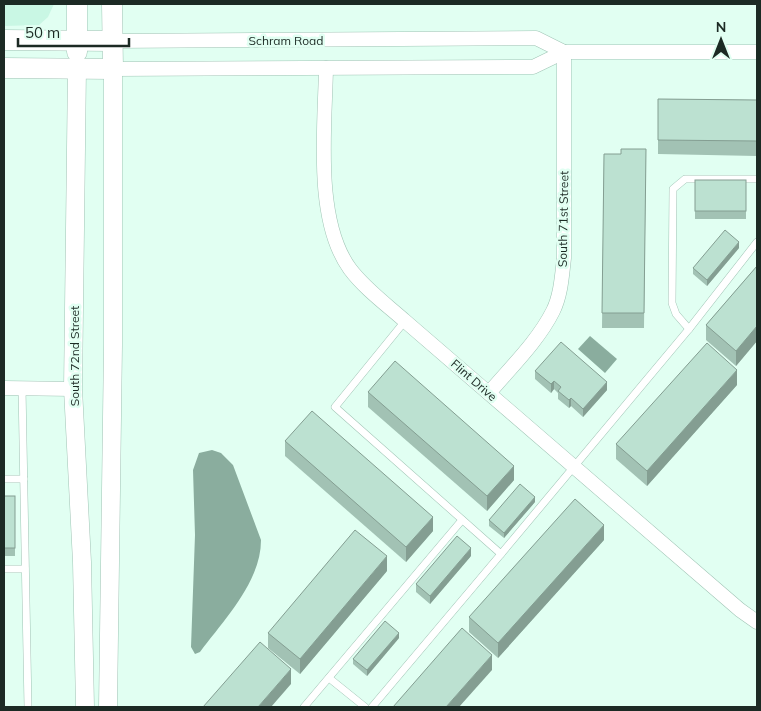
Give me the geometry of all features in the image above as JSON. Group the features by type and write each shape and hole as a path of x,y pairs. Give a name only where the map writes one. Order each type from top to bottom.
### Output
{"main road":[{"name":"South 72nd Street","path":"77,4 77,68"},
{"path":"112,4 113,69"},
{"name":"Schram Road","path":"4,40 112,41"},
{"name":"Schram Road","path":"4,68 113,69"}],"street":[{"name":"Schram Road","path":"112,41 536,38 564,52"},
{"name":"Schram Road","path":"113,69 533,67 564,52 757,52"},
{"name":"South 71st Street","path":"489,393 539,333 554,310 561,285 564,258 564,52"},
{"name":"South 72nd Street","path":"77,68 73,389 82,562 85,707"},
{"name":"Flint Drive","path":"326,68 325,192 329,219 337,246 350,269 368,289 740,610 757,622"},
{"path":"108,707 113,353 113,69"},
{"path":"4,388 73,389"}],"lane":[{"path":"689,330 676,314 672,303 673,189 686,179 757,179"},
{"path":"372,707 689,330 757,242"},
{"path":"406,321 335,407 502,554"},
{"path":"22,388 28,707"},
{"path":"4,479 24,479"},
{"path":"304,707 462,520"},
{"path":"4,569 26,569"},
{"path":"329,678 365,707"}],"shaded area":[{"path":"4,4 54,4 48,17 39,25 4,26"},
{"path":"590,336 617,359 605,373 578,349"},
{"path":"212,450 221,453 233,465 261,540 255,571 240,600 200,652 195,654 191,647 195,535 193,470 199,453"}],"building":[{"path":"658,99 757,100 757,141 658,140"},
{"path":"621,149 646,149 644,313 602,313 604,154 621,154"},
{"path":"695,180 746,180 746,211 695,211"},
{"path":"725,230 739,242 707,280 693,268"},
{"path":"757,266 757,326 736,351 706,325"},
{"path":"561,342 607,382 583,409 571,398 569,400 558,391 561,387 554,381 551,384 535,371"},
{"path":"707,343 737,370 647,471 616,444"},
{"path":"395,361 514,466 487,496 368,392"},
{"path":"312,411 433,517 406,547 285,441"},
{"path":"520,484 535,497 504,533 489,520"},
{"path":"4,496 15,496 15,548 4,548"},
{"path":"575,499 604,525 498,643 469,617"},
{"path":"355,530 387,556 300,659 268,633"},
{"path":"457,536 471,548 430,596 416,584"},
{"path":"385,621 399,633 367,670 353,659"},
{"path":"462,628 492,655 446,707 393,707"},
{"path":"260,642 291,669 258,707 203,707"}]}
